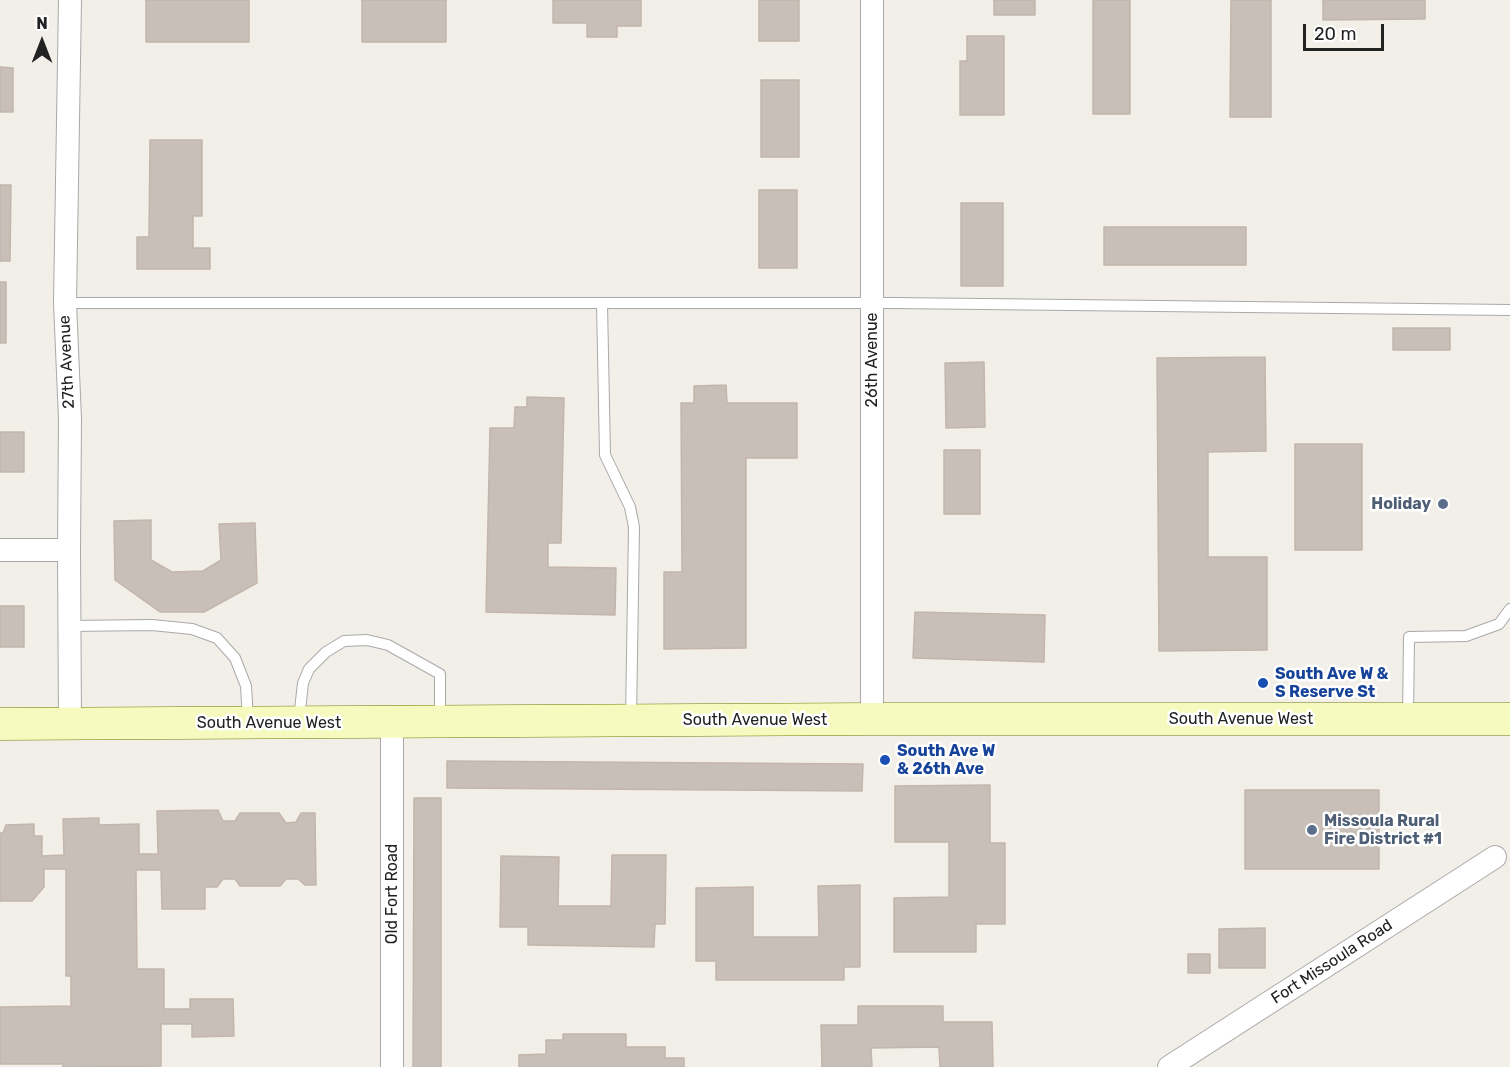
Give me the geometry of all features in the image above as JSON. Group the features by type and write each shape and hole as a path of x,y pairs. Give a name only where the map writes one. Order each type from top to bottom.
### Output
{"street":[{"name":"27th Avenue","path":"69,0 65,303 70,419 70,724"},
{"name":"26th Avenue","path":"872,0 872,719"},
{"path":"0,550 69,550"},
{"name":"South Avenue West","path":"0,724 872,719 1510,719"},
{"name":"Old Fort Road","path":"392,722 392,1067"},
{"name":"Fort Missoula Road","path":"1170,1067 1495,857"}],"lane":[{"path":"65,303 872,303 1510,310"},
{"path":"602,303 605,455 630,507 634,527 632,721"},
{"path":"1408,719 1409,637 1466,636 1499,624 1510,609"},
{"path":"69,626 152,626 192,629 217,638 235,658 246,686 248,723"},
{"path":"298,722 303,684 309,669 326,652 344,641 367,640 388,645 440,674 440,722"}],"building":[{"path":"146,0 249,0 249,42 146,42"},
{"path":"362,0 446,0 446,42 362,42"},
{"path":"553,0 641,0 641,26 617,26 617,37 587,37 587,23 553,23"},
{"path":"759,0 799,0 799,41 759,41"},
{"path":"994,0 1035,0 1035,15 994,15"},
{"path":"1093,0 1130,0 1130,114 1093,114"},
{"path":"1231,0 1271,0 1271,117 1230,117"},
{"path":"1323,0 1425,0 1425,19 1323,20"},
{"path":"967,36 1004,36 1004,115 960,115 960,61 967,61"},
{"path":"0,67 13,68 13,112 0,112"},
{"path":"761,80 799,80 799,157 761,157"},
{"path":"150,140 202,140 202,216 193,216 193,248 210,248 210,269 137,269 137,237 149,237"},
{"path":"0,185 11,185 10,261 0,261"},
{"path":"759,190 797,190 797,268 759,268"},
{"path":"961,203 1003,203 1003,286 961,286"},
{"path":"1104,227 1246,227 1246,265 1104,265"},
{"path":"0,282 6,282 6,343 0,343"},
{"path":"1393,328 1450,328 1450,350 1393,350"},
{"path":"1265,357 1266,451 1208,452 1208,557 1267,557 1267,650 1159,651 1157,358"},
{"path":"984,362 985,427 946,428 945,363"},
{"path":"726,385 727,403 797,403 797,458 746,458 746,648 664,649 664,572 682,572 681,403 694,403 694,386"},
{"path":"527,397 564,398 561,543 548,543 548,567 616,568 615,615 486,612 490,428 514,428 515,407 527,407"},
{"path":"0,432 24,432 24,472 0,472"},
{"path":"1295,444 1362,444 1362,550 1295,550"},
{"path":"944,450 980,450 980,514 944,514"},
{"path":"151,520 151,560 172,572 203,571 221,560 219,524 255,523 257,583 204,612 160,612 115,580 114,521"},
{"path":"0,606 24,606 24,647 0,647"},
{"path":"915,612 1045,615 1044,662 913,658"},
{"path":"447,761 863,764 862,791 447,788"},
{"path":"990,785 990,843 1005,843 1005,924 976,924 976,952 894,952 894,898 949,897 949,842 895,842 895,786"},
{"name":"Missoula Rural Fire District #1","path":"1245,790 1379,790 1379,869 1245,869"},
{"path":"414,798 441,798 441,1067 413,1067"},
{"path":"218,810 223,821 235,821 240,813 279,813 286,823 296,822 301,813 315,813 316,885 305,885 298,879 286,879 280,886 240,886 235,879 223,879 217,887 205,887 205,909 162,909 161,870 136,870 137,969 164,969 164,1009 190,1009 190,999 233,999 234,1036 192,1037 192,1024 161,1024 161,1066 63,1067 63,1064 0,1064 0,1007 71,1006 71,976 66,976 66,869 44,869 44,887 32,901 0,901 0,833 3,833 6,825 34,824 34,836 42,836 42,856 64,855 63,819 99,818 99,825 139,824 139,854 158,854 157,811"},
{"path":"612,855 666,855 665,924 655,924 654,947 528,945 528,927 500,927 501,856 559,857 558,906 611,906"},
{"path":"860,885 860,967 844,967 844,980 716,980 716,961 696,961 696,888 753,887 753,937 819,937 818,886"},
{"path":"1265,928 1265,968 1219,968 1219,929"},
{"path":"1188,954 1210,954 1210,973 1188,973"},
{"path":"858,1006 943,1006 943,1022 992,1022 993,1067 940,1067 939,1047 871,1048 872,1067 822,1067 821,1025 858,1025"},
{"path":"563,1034 626,1034 626,1047 665,1047 665,1058 684,1058 684,1067 519,1067 519,1055 546,1054 546,1040 563,1040"}],"place":[{"name":"Holiday","path":"1443,504"},
{"name":"South Ave W & S Reserve St","path":"1263,683"},
{"name":"South Ave W & 26th Ave","path":"885,760"},
{"name":"Missoula Rural Fire District #1","path":"1312,830"}]}
